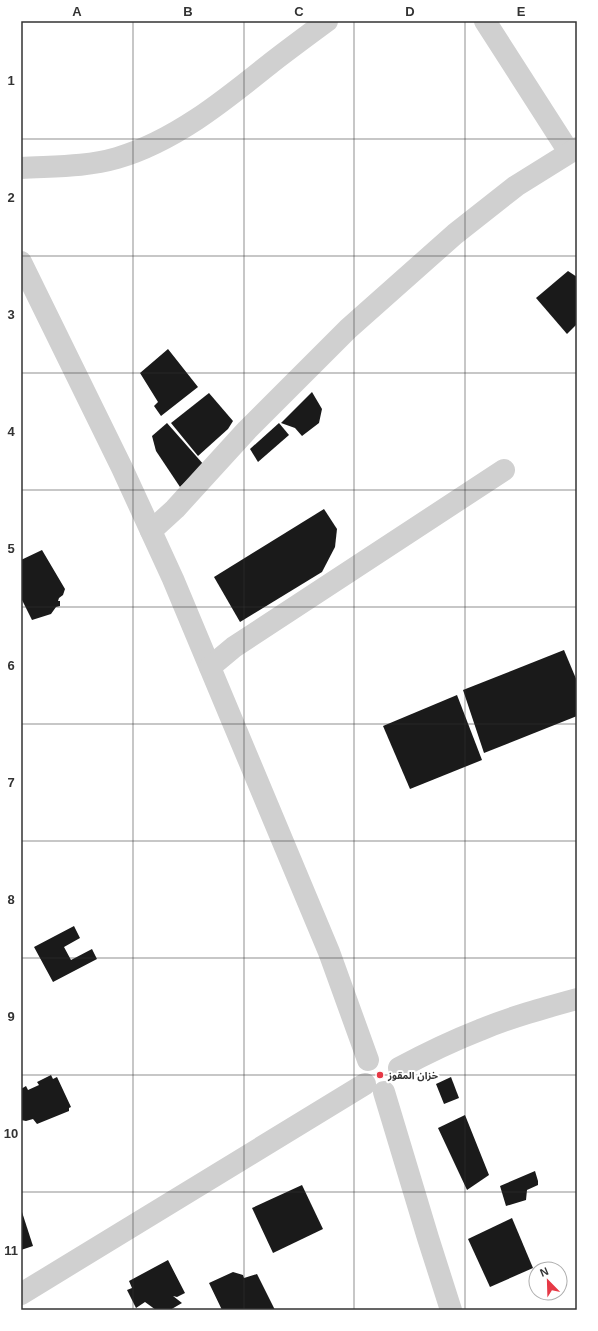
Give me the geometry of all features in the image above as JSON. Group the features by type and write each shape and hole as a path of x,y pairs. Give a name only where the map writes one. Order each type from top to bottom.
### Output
{"street":[{"path":"21,168 97,163 129,154 157,142 226,99 327,21"},
{"path":"151,531 176,510 247,430 348,329 454,234 516,186 573,150 485,21"},
{"path":"21,263 122,468 173,579 329,952 368,1060"},
{"path":"210,667 234,647 504,470"},
{"path":"399,1068 432,1051 480,1030 532,1012 577,999"},
{"path":"382,1055 389,1057 396,1062 399,1068 400,1076 397,1084 392,1089 377,1093 370,1090 364,1084 362,1071 368,1060 382,1055"},
{"path":"21,1294 364,1084"},
{"path":"384,1092 451,1310"}],"building":[{"path":"568,271 577,277 577,324 567,334 536,298"},
{"path":"168,349 198,387 161,416 154,406 158,402 140,373"},
{"path":"312,392 322,409 319,423 302,436 295,428 281,423"},
{"path":"209,393 233,421 228,429 198,456 171,423"},
{"path":"167,423 204,465 180,487 156,451 152,436"},
{"path":"279,423 289,435 258,462 250,449"},
{"path":"324,509 337,529 335,547 322,572 240,622 214,577"},
{"path":"42,550 65,589 63,595 58,601 60,601 60,606 56,607 51,614 32,620 21,598 21,560"},
{"path":"564,650 577,681 577,716 484,753 463,690"},
{"path":"457,695 482,760 410,789 383,726"},
{"path":"74,926 80,938 64,947 71,960 92,949 97,959 53,982 34,947"},
{"path":"51,1075 53,1079 57,1077 71,1107 69,1108 69,1111 37,1124 33,1119 26,1121 21,1120 21,1089 26,1086 28,1090 39,1085 37,1082"},
{"path":"451,1077 459,1098 444,1104 436,1084"},
{"path":"465,1115 489,1175 467,1190 438,1128"},
{"path":"535,1171 538,1185 527,1190 526,1200 506,1206 500,1186"},
{"path":"302,1185 323,1229 273,1253 252,1208"},
{"path":"21,1209 33,1246 21,1250"},
{"path":"512,1218 530,1261 528,1261 528,1270 490,1287 468,1239"},
{"path":"168,1260 185,1293 177,1297 173,1296 182,1303 170,1310 156,1310 145,1302 136,1308 127,1290 132,1288 129,1281"},
{"path":"233,1272 243,1275 244,1278 257,1274 275,1310 222,1310 209,1283"}],"place":[{"name":"خزان المقوز","path":"380,1075"}]}
